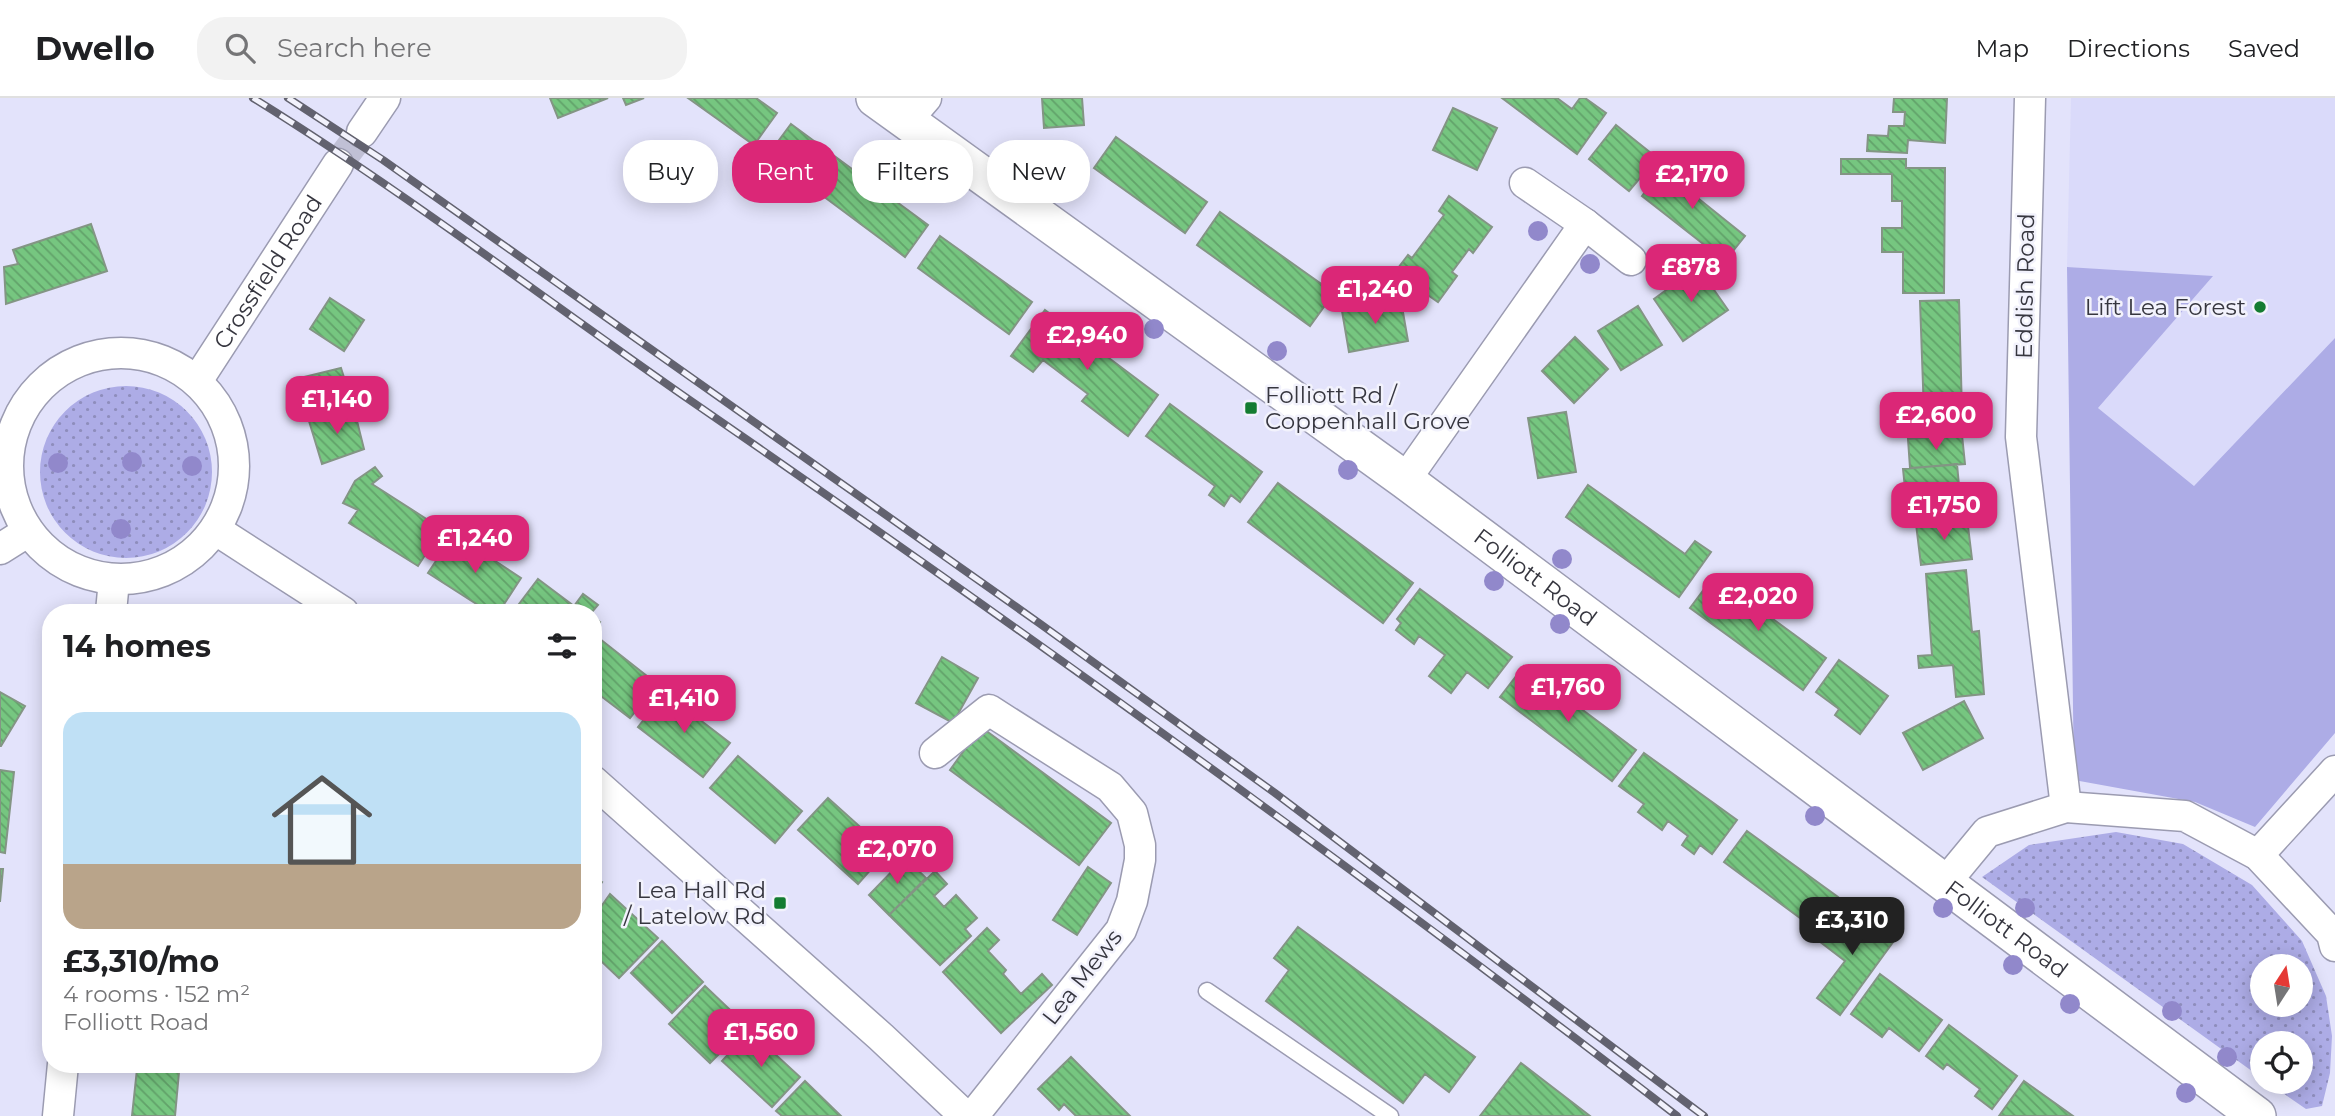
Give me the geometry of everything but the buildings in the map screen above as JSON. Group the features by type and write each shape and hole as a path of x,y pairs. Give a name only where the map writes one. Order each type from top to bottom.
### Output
{"street":[{"path":"362,132 385,98"},
{"name":"Folliott Road","path":"875,98 916,109 1405,480 2257,1116"},
{"name":"Eddish Road","path":"2030,98 2021,437 2066,807"},
{"name":"Crossfield Road","path":"197,381 338,164"},
{"path":"1525,183 1632,260"},
{"path":"1405,480 1585,224"},
{"path":"124,353 163,360 197,381 222,414 234,453 232,493 216,530 188,559 153,576 114,580 80,573 51,556 27,532 9,492 11,401 84,358 124,353"},
{"path":"216,530 331,604"},
{"path":"0,549 27,532"},
{"path":"112,604 114,580"},
{"name":"Lea Mews","path":"935,754 989,710 1110,787 1132,813 1140,845 1139,876 1121,930 973,1116"},
{"path":"2258,855 2335,771"},
{"path":"602,789 881,1037 965,1116"},
{"path":"1944,884 1987,832 2066,807 2185,817 2258,855 2332,934 2335,946"},
{"path":"58,1116 62,1073"}],"lane":[{"path":"1207,991 1390,1116"}],"shaded area":[{"name":"Lift Lea Forest","path":"2071,98 2335,98 2335,338 2194,486 2098,408 2212,277 2067,267"},
{"path":"2067,267 2213,276 2098,408 2194,486 2335,338 2335,733 2255,827 2195,802 2074,780"},
{"path":"126,386 159,392 187,411 206,439 212,472 206,505 187,533 159,552 126,558 93,552 65,533 46,505 40,472 46,439 65,411 93,392"},
{"path":"2116,832 2183,844 2252,885 2302,941 2308,954 2250,954 2250,1017 2314,1017 2314,968 2326,996 2332,1036 2330,1073 2322,1106 2306,1109 2284,1094 2313,1094 2313,1031 2250,1031 2250,1070 1982,877 2029,845"}],"tunnel":[{"path":"338,164 362,132"}],"railway":[{"path":"253,98 421,209 1067,665 1435,933 1677,1116"},
{"path":"288,98 383,160 1039,623 1275,793 1704,1116"}],"place":[{"name":"Lift Lea Forest","path":"2260,307"},
{"name":"Folliott Rd / Coppenhall Grove","path":"1251,408"},
{"name":"Lea Hall Rd / Latelow Rd","path":"780,903"}]}
